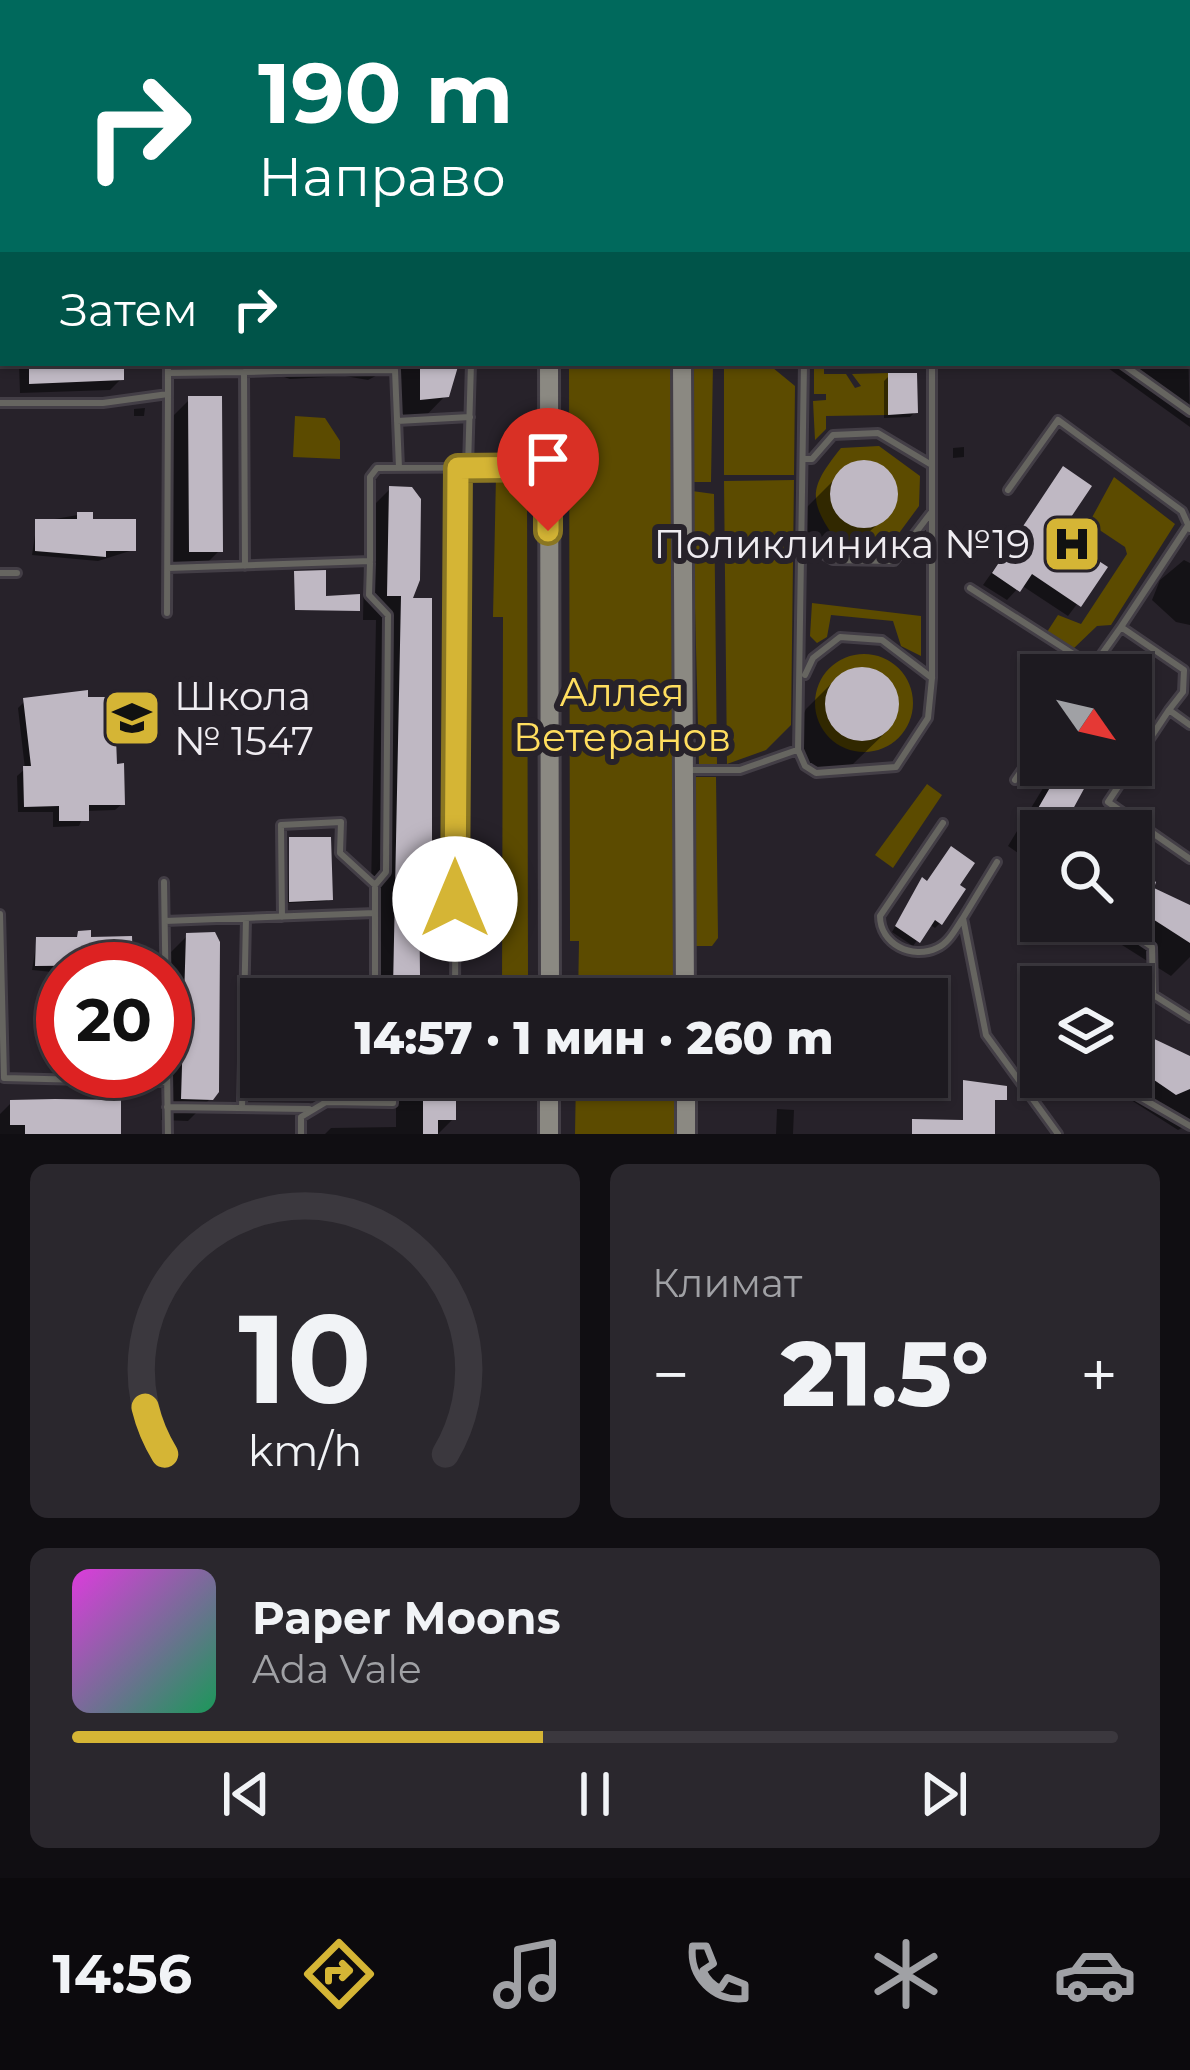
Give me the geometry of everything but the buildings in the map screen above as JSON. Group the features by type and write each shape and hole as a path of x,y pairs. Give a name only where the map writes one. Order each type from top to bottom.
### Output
{"street":[{"path":"549,366 550,978"},
{"path":"682,366 685,978"},
{"path":"549,1098 549,1134"},
{"path":"686,1098 686,1134"}],"lane":[{"path":"468,468 471,366"},
{"path":"804,366 802,680 797,750 805,766 816,773 896,767 928,718 932,366"},
{"path":"1125,366 1190,412"},
{"path":"167,614 168,368 395,370 399,468"},
{"path":"244,372 245,566"},
{"path":"0,404 103,403 168,394"},
{"path":"397,421 470,417"},
{"path":"1008,490 1058,420 1183,511 1188,528 1101,654"},
{"path":"803,459 812,458 833,434 878,433 932,465"},
{"path":"375,978 375,885 386,872 388,616 369,595 370,477 377,468 548,467"},
{"path":"455,978 458,468"},
{"path":"804,543 833,560 894,561 932,511"},
{"path":"167,568 370,561"},
{"path":"0,573 17,573"},
{"path":"970,588 1073,654"},
{"path":"1121,627 1184,670 1183,692 1108,802 1190,859"},
{"path":"802,680 813,658 839,637 882,640 932,678"},
{"path":"1169,710 1190,725"},
{"path":"684,770 740,770 797,750"},
{"path":"1016,780 1020,774"},
{"path":"282,916 281,825 341,822 340,853 375,885"},
{"path":"943,823 880,916 879,925 897,946 921,952 944,944 997,862"},
{"path":"164,882 165,942"},
{"path":"0,914 2,1080 36,1080"},
{"path":"165,921 375,914"},
{"path":"242,1108 246,918"},
{"path":"963,918 986,1035 1058,1134"},
{"path":"1145,942 1152,947 1153,992 1190,1018"},
{"path":"166,1131 167,1098"},
{"path":"301,1134 301,1117 326,1102 393,1103 393,1098"},
{"path":"1142,1098 1190,1126"},
{"path":"167,1107 309,1109"}],"green space":[{"name":"Аллея Ветеранов","path":"569,366 674,366 678,978 578,978 579,941 570,941"},
{"path":"692,366 713,366 711,482 693,482"},
{"path":"724,366 771,366 795,386 794,475 724,475"},
{"path":"814,366 824,366 824,374 846,374 855,388 861,386 852,374 888,373 888,415 826,416 826,429 815,440 813,401 826,400 826,394 814,394"},
{"path":"295,416 325,418 340,441 340,459 293,457"},
{"path":"879,446 920,476 919,506 891,544 838,543 817,505 822,474 841,448"},
{"path":"496,476 527,482 528,978 502,978 503,617 493,617"},
{"path":"1114,477 1175,524 1111,625 1097,626 1073,649 1047,632 1058,615 1081,624 1127,554 1125,547 1089,523"},
{"path":"794,480 791,725 766,750 727,764 724,481"},
{"path":"692,491 714,494 717,764 699,765"},
{"path":"812,603 921,616 921,656 901,646 893,621 831,615 827,637 817,643 810,636"},
{"path":"864,654 899,668 913,703 899,738 864,752 829,738 815,703 829,668"},
{"path":"694,777 716,777 718,938 712,946 696,946"},
{"path":"927,784 942,795 893,868 875,855"},
{"path":"576,1098 682,1098 683,1134 575,1134"}],"place":[{"name":"Поликлиника №19","path":"1072,544"},
{"name":"Школа № 1547","path":"132,718"}],"route":[{"path":"455,899 458,468 548,467 548,531"}]}
